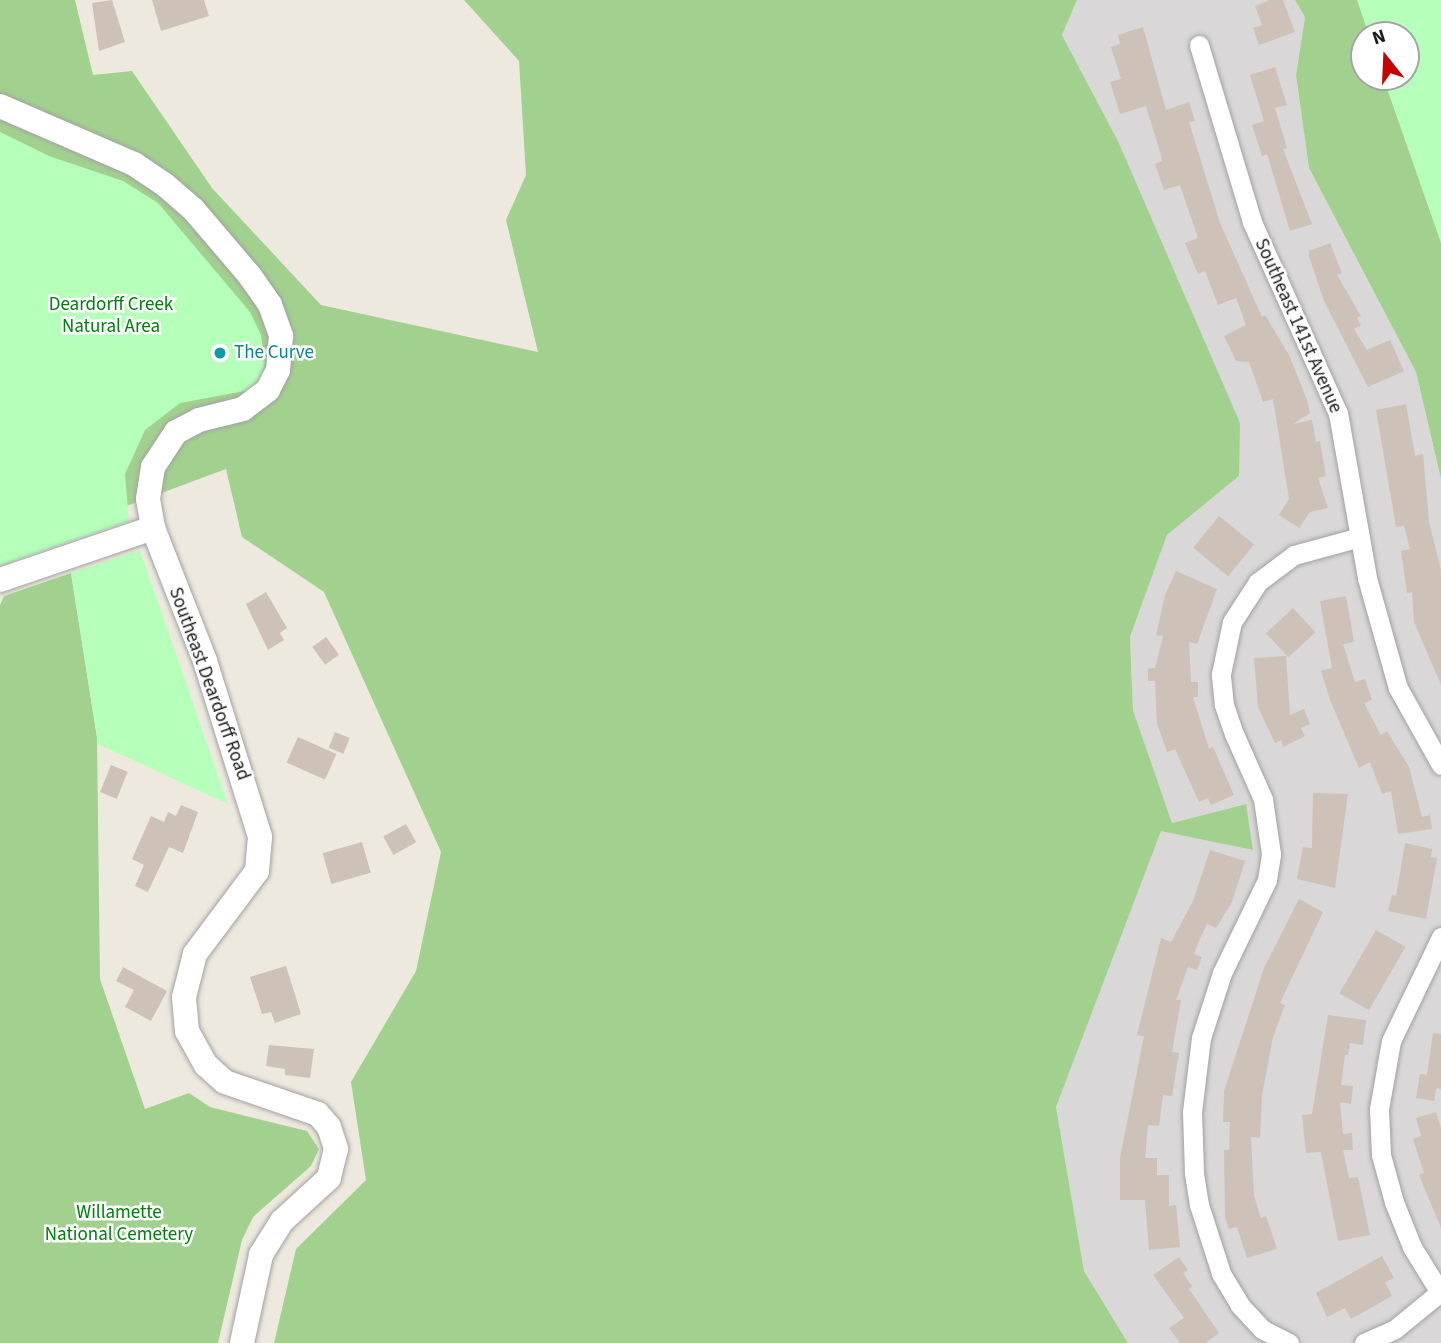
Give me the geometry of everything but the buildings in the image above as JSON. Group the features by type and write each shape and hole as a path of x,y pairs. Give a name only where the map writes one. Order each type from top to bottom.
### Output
{"street":[{"name":"Southeast 141st Avenue","path":"1199,45 1252,222 1338,413 1375,614 1398,688 1441,765"},
{"name":"Southeast Deardorff Road","path":"0,106 127,161 164,184 193,209 250,276 275,318 282,348 268,390 243,409 187,425 159,453 149,484 153,528 205,661 260,837 257,871 195,954 184,997 187,1031 206,1065 225,1082 242,1091 305,1106 329,1127 336,1149 329,1178 282,1221 265,1247 242,1343"},
{"path":"0,580 153,528"},
{"path":"1289,1343 1262,1329 1240,1304 1221,1273 1199,1205 1194,1172 1192,1112 1201,1038 1222,973 1267,880 1270,854 1263,799 1227,715 1221,674 1233,622 1258,582 1294,555 1360,537"},
{"path":"1364,1343 1395,1329 1440,1293 1412,1247 1394,1202 1381,1155 1379,1109 1391,1041 1441,937"}],"shaded area":[{"path":"1077,0 1295,0 1305,17 1296,75 1309,168 1416,372 1441,479 1441,1343 1128,1343 1084,1271 1056,1107 1154,841 1161,830 1252,850 1245,804 1172,823 1133,710 1130,637 1167,535 1239,476 1118,141 1062,35"}],"green space":[{"path":"0,0 75,0 93,75 132,71 212,188 321,305 538,352 506,220 526,175 519,61 464,0 1077,0 1062,35 1118,141 1240,423 1239,476 1167,535 1130,637 1133,710 1172,823 1246,804 1253,850 1161,831 1056,1107 1084,1271 1128,1343 274,1343 296,1249 366,1180 351,1082 416,971 441,852 324,592 242,537 226,469 0,553"},
{"path":"1295,0 1441,0 1441,479 1416,372 1309,168 1296,75 1305,17"},
{"path":"1357,0 1441,0 1441,243 1388,91 1420,91 1420,21 1364,21"},
{"name":"Deardorff Creek Natural Area","path":"0,132 49,156 123,181 158,203 250,312 261,335 265,363 262,379 250,390 180,403 145,430 125,474 129,521 0,566"},
{"path":"140,550 228,804 98,744 71,573"},
{"name":"Willamette National Cemetery","path":"71,573 97,737 100,979 145,1109 189,1093 210,1107 307,1131 319,1149 311,1166 253,1217 242,1240 218,1343 0,1343 0,605 4,596"}],"place":[{"name":"The Curve","path":"220,353"}]}
